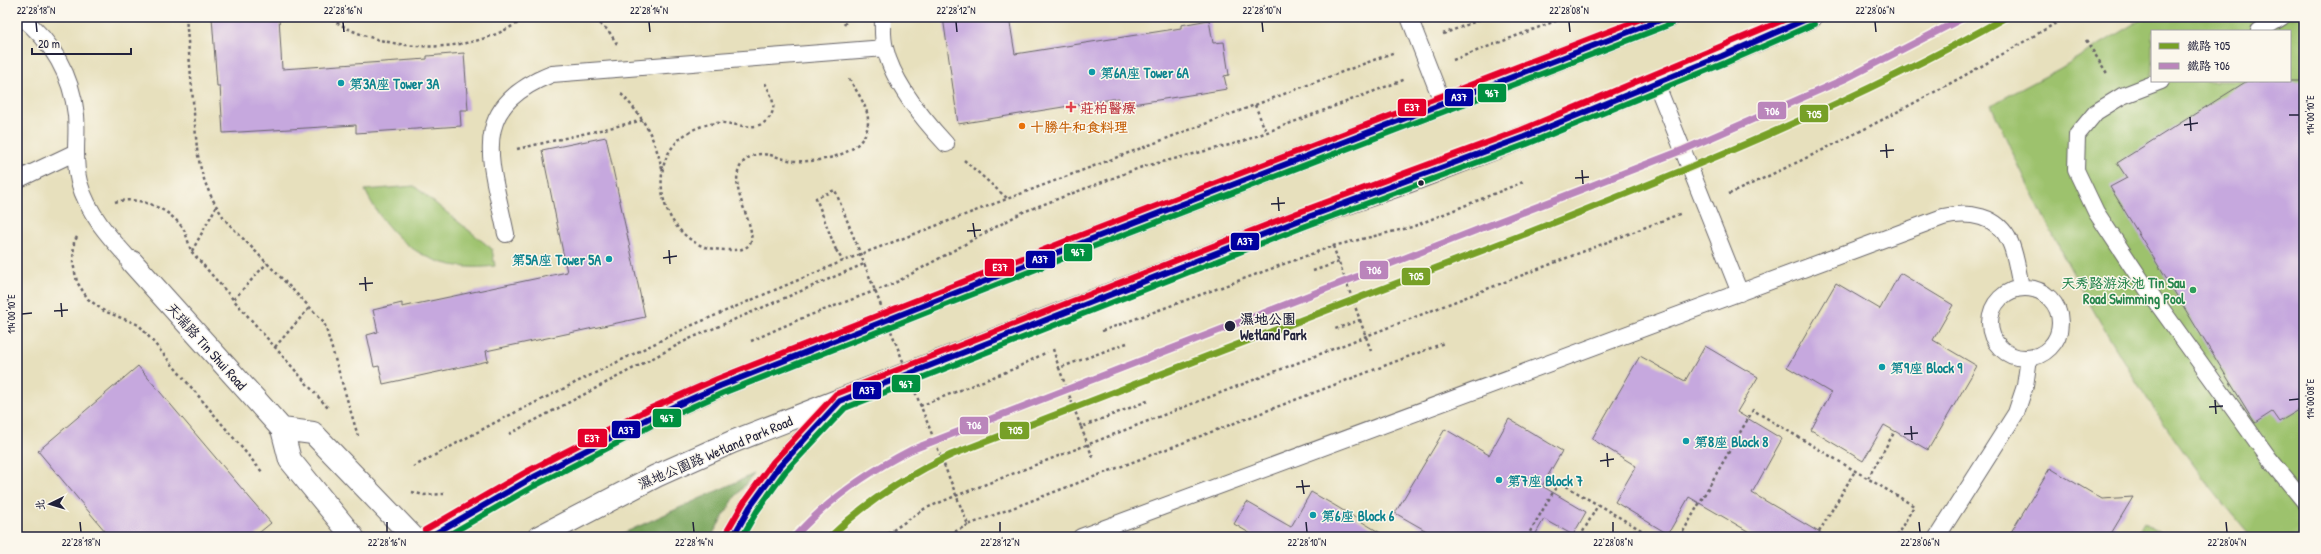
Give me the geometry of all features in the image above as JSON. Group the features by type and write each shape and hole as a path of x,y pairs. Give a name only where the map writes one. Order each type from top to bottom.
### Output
{"main road":[{"path":"429,537 551,469 655,415 720,386 1088,240 1668,17"},
{"name":"濕地公園路 Wetland Park Road","path":"539,537 656,476 732,442 1306,218 1414,179 1656,84 1811,17"},
{"name":"天瑞路 Tin Shui Road","path":"132,262 282,429 290,460 353,537"},
{"path":"733,537 750,507 779,467 840,400"},
{"path":"282,429 313,433 413,537"}],"lane":[{"path":"21,17 49,44 63,66 71,90 76,116 76,152 79,182 93,215 132,262"},
{"path":"883,17 885,48 909,99 924,120 946,144"},
{"path":"1409,17 1443,104"},
{"path":"2261,30 2282,17"},
{"path":"506,234 490,151 492,125 516,92 533,82 552,74 885,48"},
{"path":"2158,82 2122,96 2096,112 2077,135 2076,170 2096,212 2147,289 2268,457 2304,501"},
{"path":"1656,84 1740,293"},
{"path":"17,180 76,152"},
{"path":"1081,537 1959,213 1974,214 1988,220 2001,229 2010,242 2021,287"},
{"path":"2021,287 2034,288 2045,293 2053,302 2059,313 2060,325 2058,337 2051,347 2041,354 2029,358 2005,352 1997,343 1992,332 1990,320 1993,308 2000,298 2010,290 2021,287"},
{"path":"1937,537 2016,413 2025,386 2029,358"}],"path":[{"path":"186,17 200,170 216,207 324,322 360,444"},
{"path":"326,17 354,31 382,40 411,45 441,46 490,36 513,27 530,17"},
{"path":"590,17 608,30 618,45"},
{"path":"413,467 496,422 688,327 843,261 1487,17"},
{"path":"750,341 800,319 893,284 1023,212 1142,168 1241,142 1566,17"},
{"path":"883,537 924,509 1088,444 1366,338 1704,204 1832,146 1918,102 2066,17"},
{"path":"2086,40 2122,96"},
{"path":"772,80 764,81 773,98 774,107 771,116 765,122 748,126 717,122 702,125 687,132 676,142 667,156 662,170 661,186 669,214 678,228 689,238 703,246 718,250 740,249 746,246 751,240 753,232 742,206 738,176 741,165 749,158 759,154 769,154 794,161 825,158 858,145 864,137 868,119 866,110 847,74"},
{"path":"613,94 628,93"},
{"path":"620,94 644,120 652,136 662,170"},
{"path":"1256,105 1266,132"},
{"path":"512,150 644,120"},
{"path":"1097,332 1333,246 1412,227 1523,182"},
{"path":"843,261 836,250 816,198 835,190 968,525"},
{"path":"264,475 139,325 104,311 88,299 77,282 72,263 74,242 93,215 106,205 122,200 150,204 174,218 184,230 191,251 330,410"},
{"path":"191,251 216,207"},
{"path":"1333,246 1371,352"},
{"path":"234,299 267,262"},
{"path":"1313,272 1339,262"},
{"path":"509,434 690,339 864,264"},
{"path":"275,347 310,307"},
{"path":"1335,329 1360,320"},
{"path":"1060,368 1127,343"},
{"path":"944,537 968,525 1444,343"},
{"path":"920,406 1016,368 1060,346"},
{"path":"1053,349 1093,458"},
{"path":"1081,427 1150,400"},
{"path":"1680,537 1753,410 1914,506 1896,537"},
{"path":"1868,478 1895,431"},
{"path":"1819,532 1855,471"},
{"path":"1527,537 1559,482 1653,537"},
{"path":"410,491 434,495 449,492"},
{"path":"1580,537 1598,505"},
{"path":"303,534 318,537"}],"green space":[{"name":"天秀路游泳池 Tin Sau Road Swimming Pool","path":"2145,17 2304,17 2304,537 2251,537 2211,488 2174,437 2138,385 2105,331 2074,275 2017,162 1991,105 2059,69"},
{"path":"414,186 492,249 495,266 473,267 453,265 434,260 417,251 401,240 388,226 365,190"},
{"path":"754,474 735,497 711,537 615,537"},
{"path":"2144,522 2167,537 2135,537"}],"building":[{"name":"第3A座 Tower 3A","path":"212,17 279,17 282,69 427,59 427,56 464,53 468,110 460,110 461,126 356,133 356,125 223,133 220,86 217,86"},
{"name":"第6A座 Tower 6A","path":"943,17 1009,17 1015,54 1181,28 1181,25 1209,20 1213,43 1224,42 1229,75 1224,76 1227,89 1120,106 1119,98 958,124"},
{"path":"2304,81 2304,407 2279,422 2272,412 2255,423 2110,187 2127,178 2117,163 2245,82"},
{"name":"第5A座 Tower 5A","path":"606,137 645,317 486,351 488,361 383,384 379,366 374,367 367,335 378,332 373,310 402,303 402,307 567,272 542,150"},
{"name":"第9座 Block 9","path":"1900,273 1953,305 1933,340 1977,366 1928,450 1884,425 1863,461 1811,430 1831,393 1787,367 1836,283 1880,309"},
{"name":"第8座 Block 8","path":"1705,346 1758,377 1737,412 1782,439 1752,493 1827,537 1758,537 1689,497 1668,534 1615,502 1636,466 1592,439 1605,416 1640,356 1685,381"},
{"path":"138,366 271,523 254,537 110,537 38,451"},
{"name":"第7座 Block 7","path":"1509,419 1562,451 1542,486 1586,512 1573,535 1544,519 1534,537 1437,537 1395,513 1445,429 1489,455"},
{"path":"2050,468 2102,499 2133,497 2109,537 2008,537"},
{"name":"第6座 Block 6","path":"1311,492 1387,537 1256,537 1234,524 1247,502 1291,527"}],"rail line":[{"name":"706","path":"794,537 820,511 848,488 911,450 1683,150 1847,78 1965,17"},
{"name":"705","path":"830,537 872,501 902,481 951,455 1530,232 1712,159 1890,78 2006,17"}],"transit line":[{"name":"E37","path":"425,530 526,472 651,408 717,379 1086,233 1646,17"},
{"name":"A37","path":"429,537 530,479 655,415 720,386 1089,240 1668,17"},
{"name":"E37","path":"726,533 744,502 773,462 836,394 1297,213 1521,130 1791,17"},
{"name":"A37","path":"733,537 750,507 779,467 840,401 1300,220 1524,137 1722,56 1811,17"},
{"name":"967","path":"445,537 534,486 658,422 723,393 1092,247 1671,24"},
{"name":"967","path":"742,537 757,511 785,472 845,408 1303,227 1527,144 1725,63 1814,24"}],"place":[{"name":"第6A座 Tower 6A","path":"1092,72"},
{"name":"第3A座 Tower 3A","path":"341,83"},
{"name":"莊柏醫療","path":"1071,107"},
{"name":"十勝牛和食料理","path":"1022,126"},
{"name":"第5A座 Tower 5A","path":"609,259"},
{"name":"天秀路游泳池 Tin Sau Road Swimming Pool","path":"2193,290"},
{"name":"濕地公園 Wetland Park","path":"1230,326"},
{"name":"第9座 Block 9","path":"1882,367"},
{"name":"第8座 Block 8","path":"1686,441"},
{"name":"第7座 Block 7","path":"1499,480"},
{"name":"第6座 Block 6","path":"1313,515"}]}
